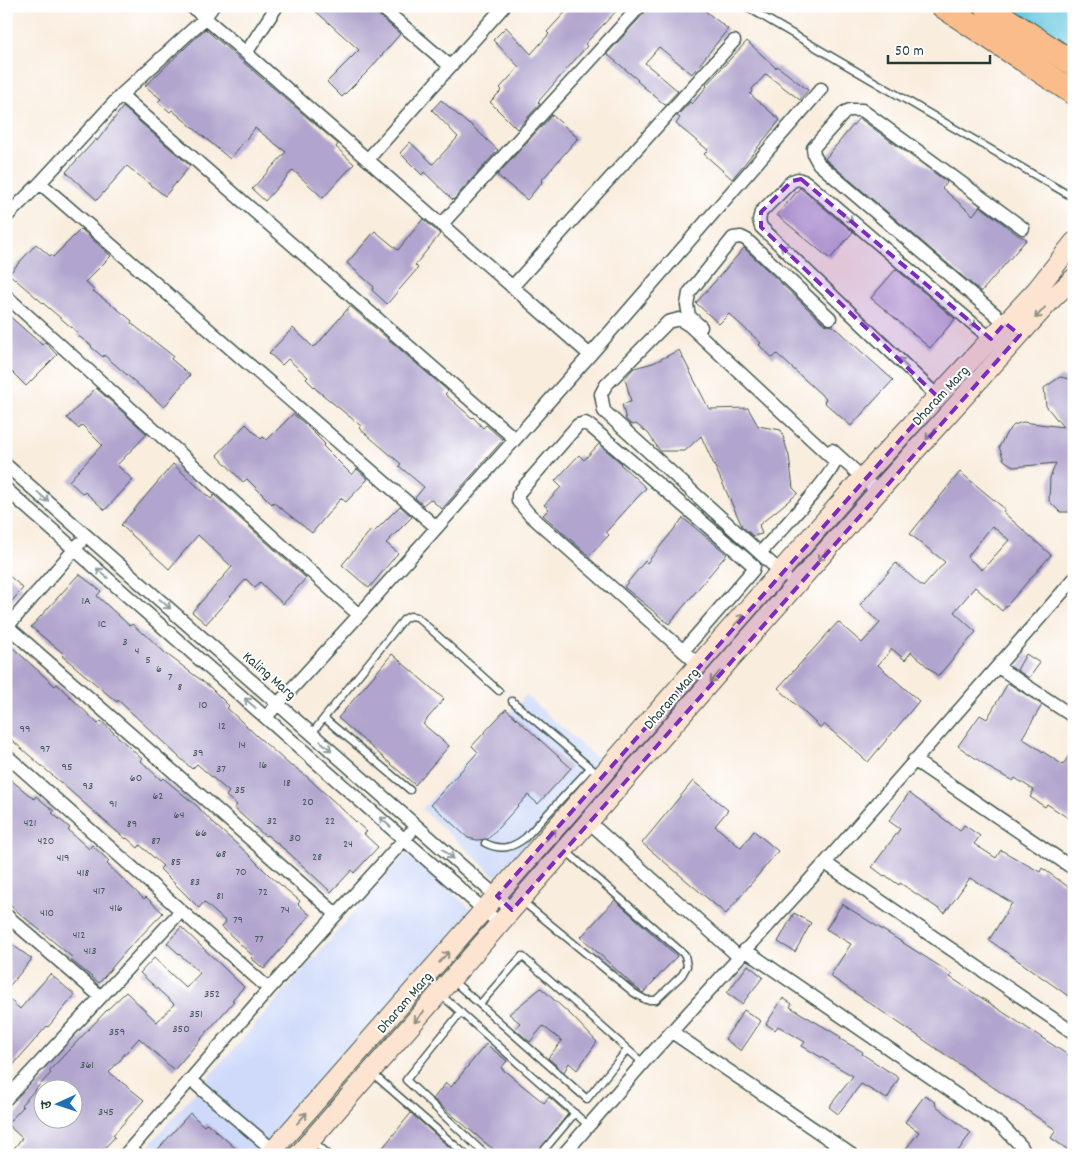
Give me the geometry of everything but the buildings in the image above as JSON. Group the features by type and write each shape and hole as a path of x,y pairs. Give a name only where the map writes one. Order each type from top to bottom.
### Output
{"highway":[{"path":"943,6 1074,93"},
{"path":"986,6 1074,64"}],"street":[{"path":"191,6 590,355"},
{"path":"6,217 40,183 121,94 204,19 213,6"},
{"path":"246,53 277,6"},
{"path":"380,6 450,66"},
{"path":"368,160 504,6"},
{"path":"442,224 640,6"},
{"path":"512,287 734,41"},
{"path":"266,717 360,615 590,355 821,88"},
{"path":"121,94 515,439"},
{"path":"1020,335 819,164 814,155 813,148 845,112 862,110 1023,228"},
{"path":"938,397 761,227 759,220 761,212 792,181 798,179 806,182 991,339"},
{"path":"40,183 436,527"},
{"path":"830,318 747,240 741,237 733,238 689,293 687,305 689,316 878,492"},
{"name":"Dharam Marg","path":"271,1153 491,903 596,772 719,643 862,478 1037,289 1074,242"},
{"name":"Dharam Marg","path":"305,1150 735,654 878,492 1074,278"},
{"path":"6,296 360,615"},
{"path":"760,553 823,482 835,466 835,461 690,326 679,319 668,322 606,385 601,394 604,411 796,586"},
{"path":"683,651 753,570 754,566 590,426 585,423 578,425 521,490 518,501 529,514 683,651 699,665"},
{"name":"Kaling Marg","path":"6,464 417,826 491,903 511,911"},
{"name":"Kaling Marg","path":"6,488 405,839 491,903 511,911"},
{"path":"87,536 7,627 336,914"},
{"path":"563,1155 643,1063 825,863 1074,579"},
{"path":"719,643 735,654"},
{"path":"998,667 1074,717"},
{"path":"6,755 268,989"},
{"path":"914,760 1074,869"},
{"path":"589,822 742,953 1002,1126 1021,1146 1026,1155"},
{"path":"133,1152 268,989 417,826"},
{"path":"825,863 1074,1033"},
{"path":"6,1099 180,912"},
{"path":"6,915 101,997"},
{"path":"672,1032 852,1155"},
{"path":"191,1080 271,1153"}],"lane":[{"path":"745,6 1074,198"},
{"path":"312,734 404,620 410,616 417,617 499,691"},
{"path":"485,843 500,849 515,845 596,772 512,701"},
{"path":"324,718 410,790"},
{"path":"511,911 646,1000 656,1000 682,975 687,966 685,955 565,850"},
{"path":"480,1004 522,956 643,1063"},
{"path":"446,986 480,1004 587,1099 627,1050"},
{"path":"446,986 461,1012 589,1126"},
{"path":"461,1012 406,1080 486,1155"},
{"path":"371,1072 466,1155"},
{"path":"540,1155 575,1113"},
{"path":"305,1150 329,1155"}],"highlighted area":[{"path":"801,179 991,339 1005,323 1020,335 512,910 497,896 938,397 761,227 761,212 792,181"}],"shaded area":[{"path":"526,695 601,762 496,877 422,809"},
{"path":"406,853 472,910 259,1155 140,1155"}],"water":[{"path":"979,6 1074,6 1074,70"}]}
